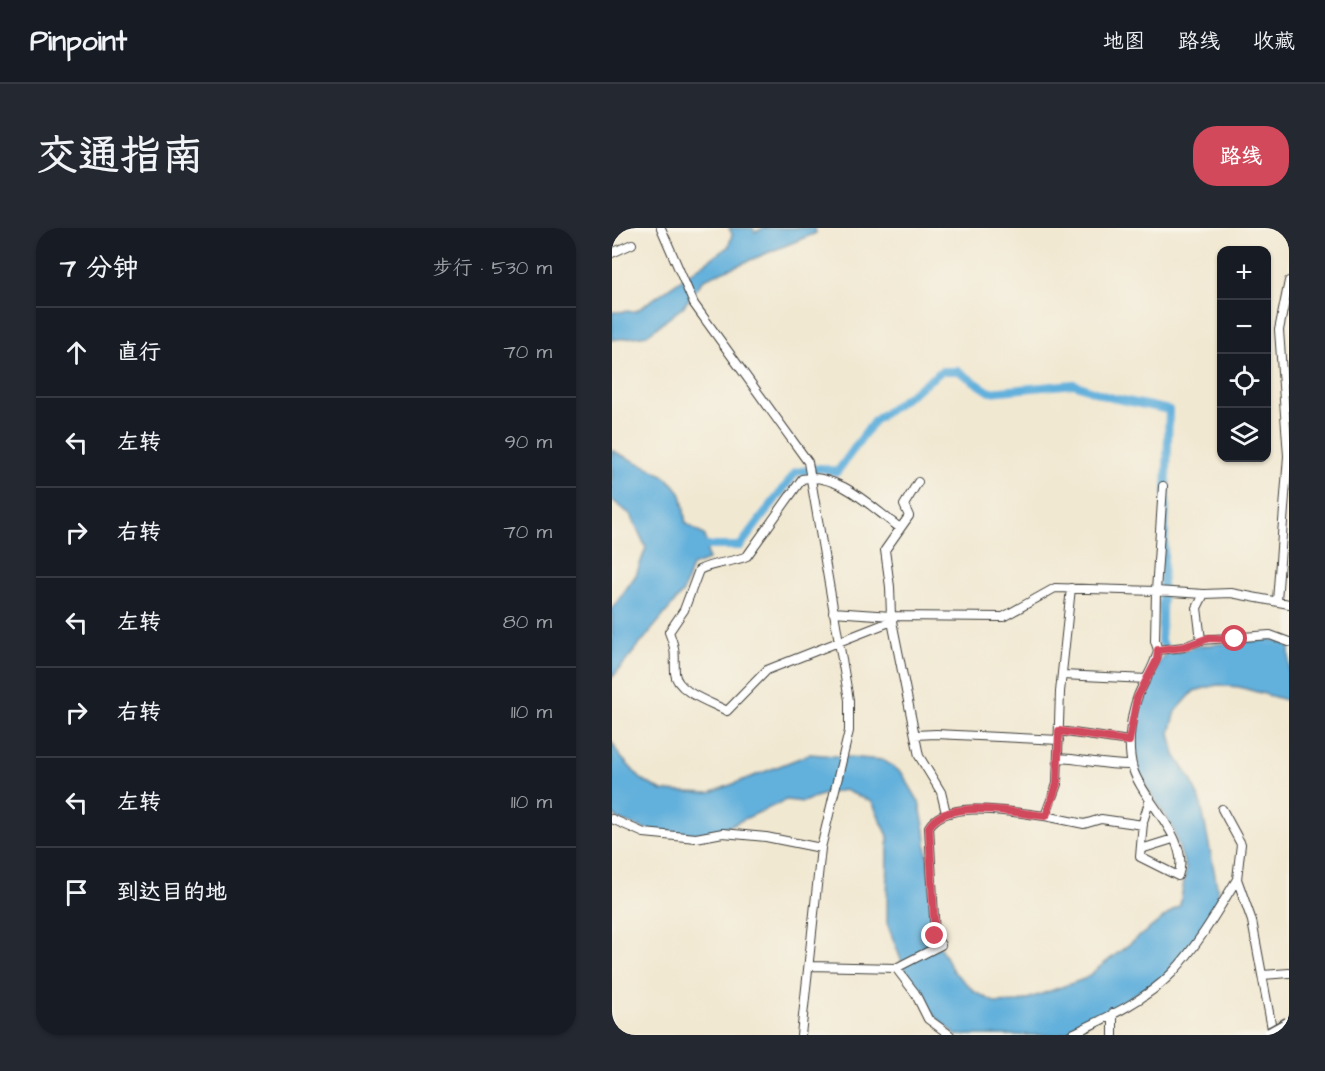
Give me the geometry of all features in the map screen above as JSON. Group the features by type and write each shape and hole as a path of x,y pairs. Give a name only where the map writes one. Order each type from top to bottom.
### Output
{"highway":[{"path":"1272,1035 1289,1026"}],"street":[{"path":"661,228 692,300 808,462 849,700 849,731 836,796 821,848 801,1035"},
{"path":"612,253 632,244"},
{"path":"1277,602 1288,456 1279,330 1289,281"},
{"path":"891,619 839,643 767,670 727,711 677,682 675,674 677,652 669,632 684,610 699,570 710,564 735,561 747,556 802,479 810,477 836,482 900,528"},
{"path":"918,482 904,505 909,516 885,550 890,586 891,619 919,756 940,792 946,813"},
{"path":"1150,798 1143,825 1140,856 1178,876 1182,866 1173,839 1169,828 1132,765 1129,741 1137,698 1157,660 1156,591 1163,486"},
{"path":"833,612 891,619 1003,617 1055,588 1231,593 1289,604"},
{"path":"1046,816 1057,784 1062,675 1071,588"},
{"path":"1202,640 1197,608 1204,594"},
{"path":"1158,650 1184,647 1202,640 1270,635 1289,642"},
{"path":"1062,675 1147,679"},
{"path":"915,735 1059,735 1129,741"},
{"path":"1058,758 1089,759 1106,766 1132,765"},
{"path":"1222,809 1241,844 1238,879 1252,921 1272,1035"},
{"path":"808,966 899,967 941,945 935,936 929,827 933,819 951,810 1046,816 1084,824 1101,819 1143,825"},
{"path":"612,819 644,833 696,838 723,833 766,837 821,848"},
{"path":"1141,849 1173,839"},
{"path":"1070,1035 1113,1013 1154,988 1171,974 1206,932 1238,879"},
{"path":"899,967 928,1019 950,1035"},
{"path":"1263,975 1289,973"},
{"path":"1113,1013 1113,1035"}],"water":[{"path":"729,228 753,228 755,232 764,228 815,228 816,233 704,279 683,307 647,335 612,340 612,312 636,311 729,246 732,234"},
{"path":"612,450 660,473 676,486 682,498 686,523 705,536 708,560 692,566 683,592 612,678 612,609 636,575 646,548 631,515 612,500"},
{"path":"1271,639 1289,645 1289,701 1239,687 1217,685 1194,691 1176,711 1170,733 1175,755 1191,779 1201,804 1220,901 1195,938 1164,977 1073,1031 1055,1035 956,1035 930,1011 906,973 887,923 888,836 872,802 844,790 803,802 786,800 725,828 701,834 651,831 619,820 612,813 612,742 619,755 641,779 662,791 710,793 810,754 883,760 902,773 919,802 925,830 935,938 953,971 975,992 996,1003 1019,1002 1084,979 1180,905 1186,869 1172,826 1140,777 1134,744 1140,699 1162,657 1198,646"}],"waterway":[{"path":"698,546 740,546 796,472 821,468 837,472 874,421 942,371 958,371 990,392 1074,384 1108,397 1169,410 1161,641 1176,663"}],"route":[{"path":"935,936 929,827 933,819 951,810 1046,816 1057,784 1059,731 1129,741 1137,698 1157,660 1158,650 1184,647 1209,638 1235,639"}]}
